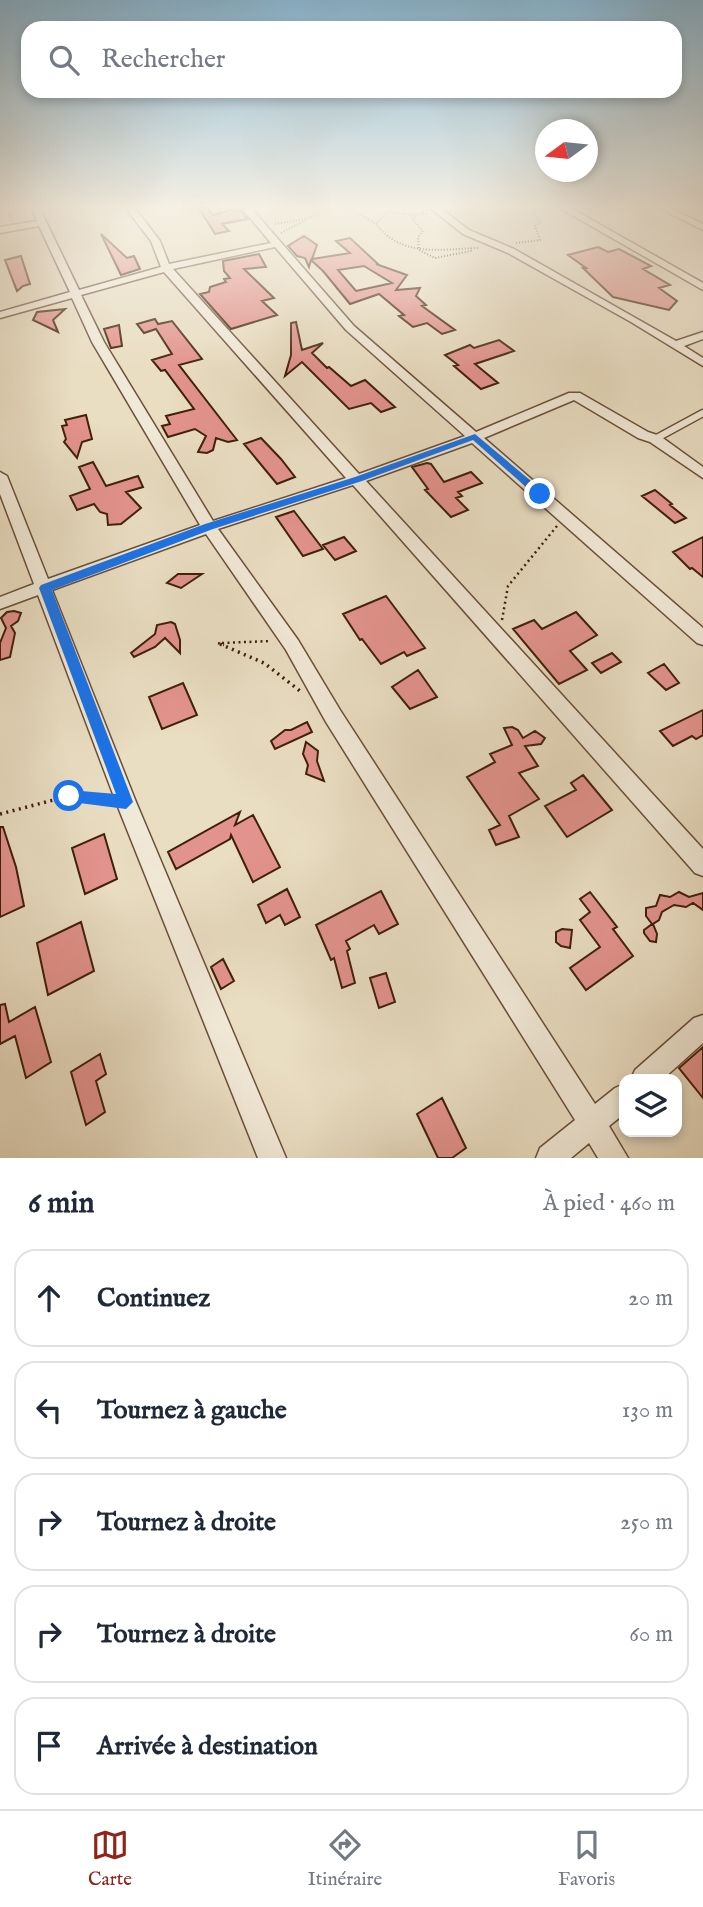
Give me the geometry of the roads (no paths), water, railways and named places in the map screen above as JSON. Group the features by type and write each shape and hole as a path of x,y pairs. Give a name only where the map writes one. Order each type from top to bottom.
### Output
{"street":[{"path":"59,261 97,342 209,527 292,645 333,716 614,1158"},
{"path":"163,261 166,268 703,865"},
{"path":"0,314 188,261"},
{"path":"291,261 350,328 401,375 703,638"},
{"path":"529,261 677,345 703,363"},
{"path":"657,261 703,287"},
{"path":"677,345 703,335"},
{"path":"0,603 209,527 358,479 475,437 573,396 580,397 643,435 655,439 703,474"},
{"path":"0,476 126,802 272,1158"},
{"path":"650,1074 703,1027"},
{"path":"550,1158 619,1101"}],"lane":[{"path":"655,439 703,413"}]}
